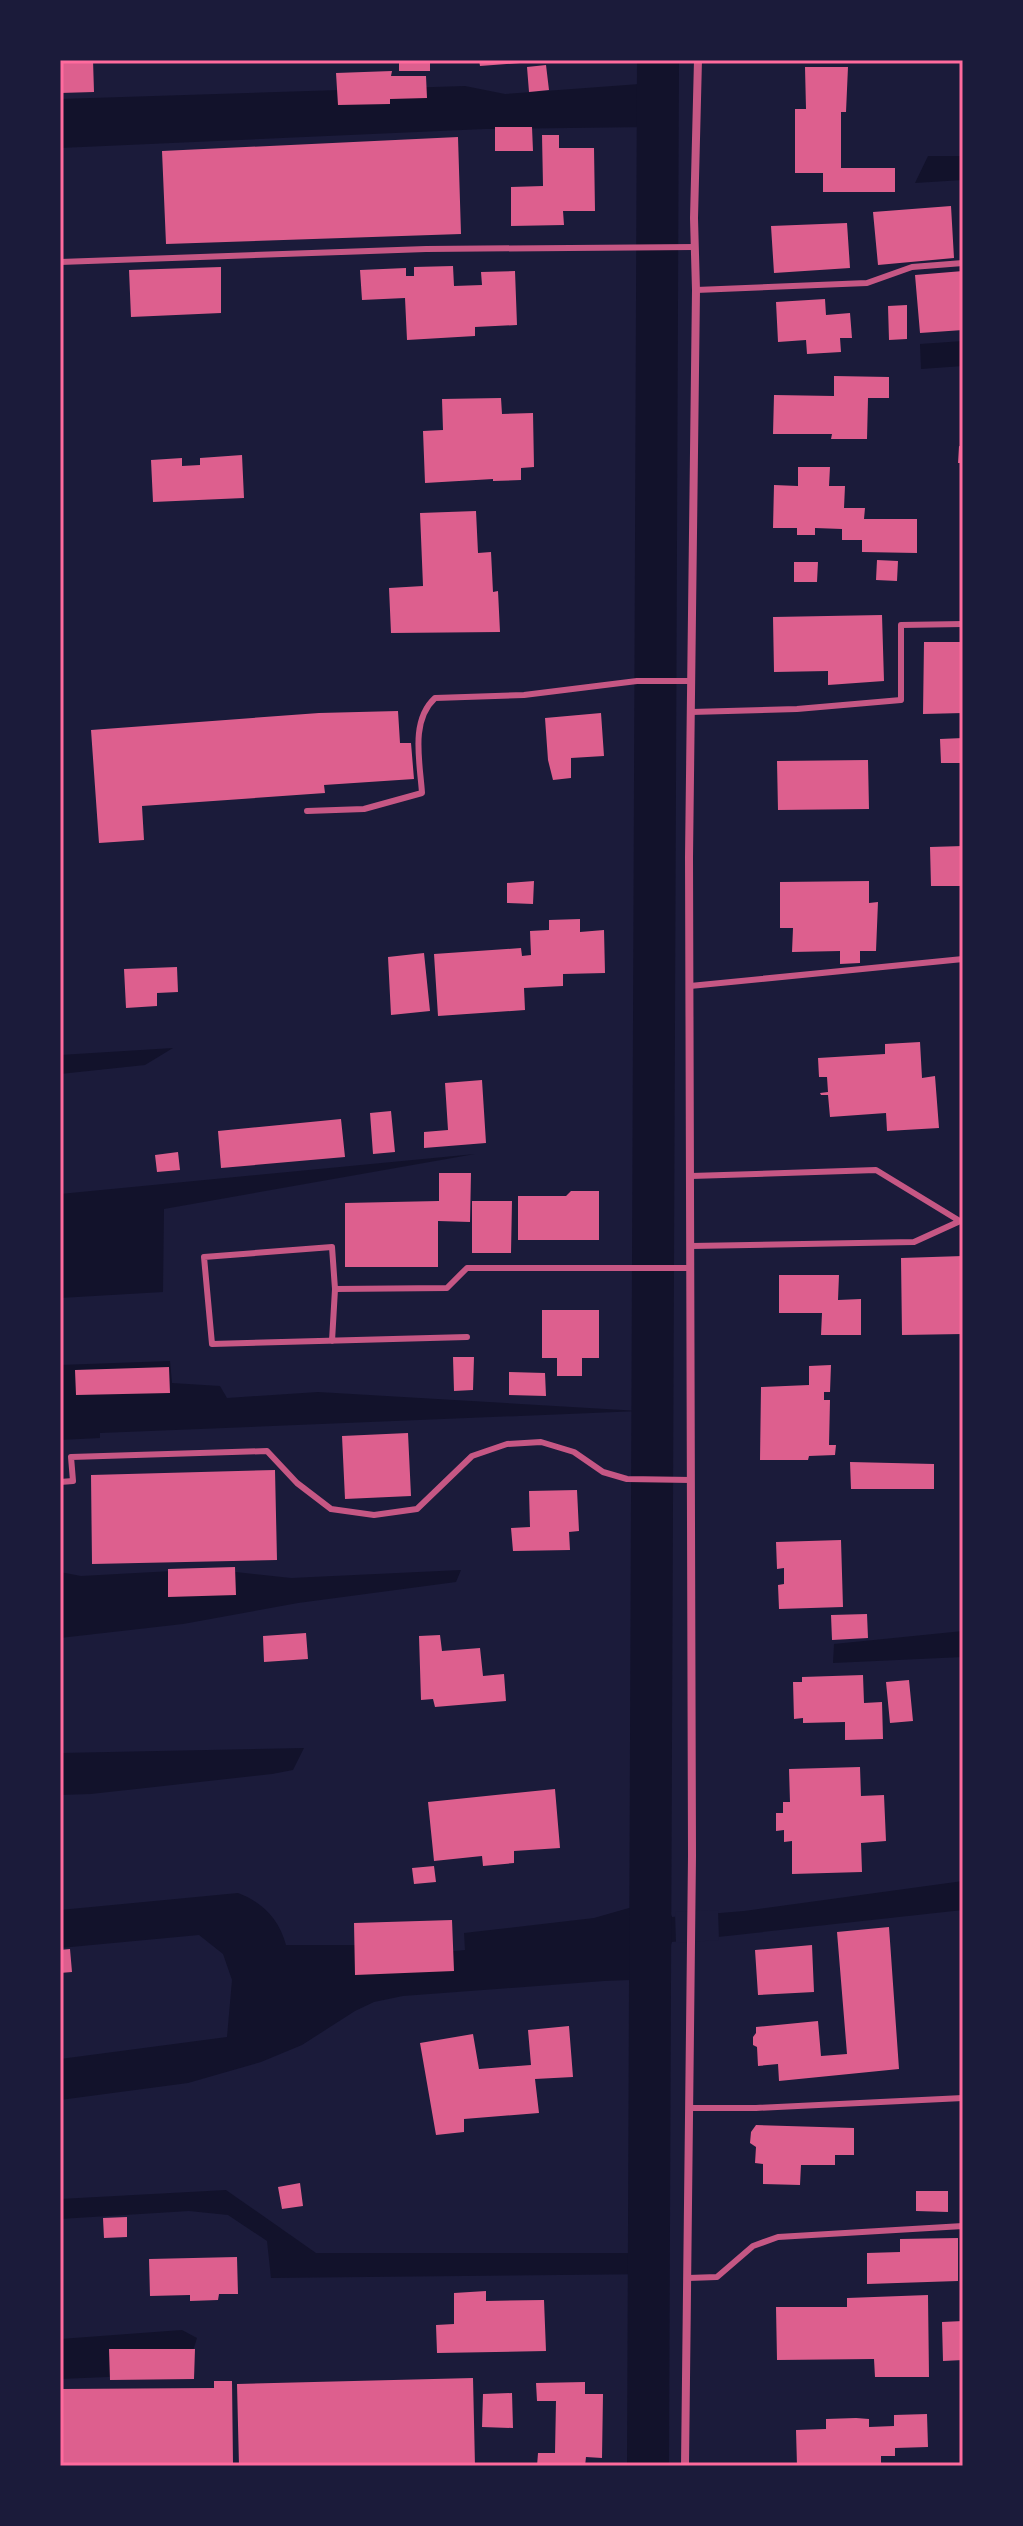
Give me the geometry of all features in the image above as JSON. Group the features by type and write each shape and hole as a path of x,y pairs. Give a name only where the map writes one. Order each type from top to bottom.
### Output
{"street":[{"path":"685,2466 691,1901 691,681 698,60"}],"lane":[{"path":"60,262 426,249 694,247"},
{"path":"696,290 867,283 912,267 963,263"},
{"path":"691,712 797,709 901,700 901,625 963,624"},
{"path":"307,811 364,809 422,793 419,732 422,716 435,698 524,695 637,681 691,681"},
{"path":"690,986 963,959"},
{"path":"691,1176 876,1170 960,1222"},
{"path":"691,1246 914,1242 960,1222"},
{"path":"332,1341 335,1289 332,1247 204,1257 212,1344 332,1341 467,1337"},
{"path":"335,1289 447,1288 467,1268 691,1268"},
{"path":"60,1482 73,1481 71,1457 267,1451 297,1483 331,1509 374,1515 417,1509 472,1456 507,1444 541,1442 574,1452 603,1472 641,1481 691,1480"},
{"path":"690,2108 756,2108 963,2098"},
{"path":"688,2278 717,2277 753,2246 778,2237 963,2226"}],"shaded area":[{"path":"653,83 652,127 485,129 60,148 60,99 465,86 505,94"},
{"path":"928,156 963,156 963,180 915,183"},
{"path":"963,341 963,366 921,369 920,344"},
{"path":"173,1048 145,1065 60,1074 60,1055"},
{"path":"475,1154 164,1209 163,1292 60,1298 60,1194"},
{"path":"170,1361 172,1383 220,1386 227,1398 318,1392 640,1411 100,1433 100,1438 60,1440 60,1365"},
{"path":"209,1569 291,1578 461,1570 456,1582 298,1603 183,1624 60,1638 60,1572 81,1576"},
{"path":"963,1631 963,1657 833,1663 834,1644"},
{"path":"304,1748 293,1770 60,1795 60,1753"},
{"path":"963,1881 963,1910 672,1942 658,1979 403,1996 374,2002 302,2045 261,2062 188,2083 60,2100 60,2059 227,2037 232,1980 223,1954 199,1935 60,1948 60,1910 238,1893 255,1901 268,1913 279,1927 286,1945 370,1945 372,1959 465,1950 464,1933 594,1918 664,1898 672,1917 744,1911"},
{"path":"226,2190 316,2253 662,2253 663,2274 271,2278 267,2241 228,2215 189,2211 60,2219 60,2199"},
{"path":"182,2330 197,2338 192,2354 179,2374 60,2379 60,2339"}],"pier":[{"path":"718,1910 719,1940 676,1943 675,1912"}],"building":[{"path":"60,60 93,60 94,92 60,93"},
{"path":"399,60 430,60 430,71 399,71"},
{"path":"479,60 520,60 520,63 480,66"},
{"path":"546,65 549,90 529,92 527,67"},
{"path":"805,67 848,67 846,112 841,112 841,168 895,168 895,192 823,192 823,173 795,173 795,109 806,109"},
{"path":"392,71 391,76 426,76 427,98 390,99 390,104 338,105 336,73"},
{"path":"495,127 532,127 533,151 495,151"},
{"path":"542,135 559,135 559,148 594,148 595,211 563,211 564,225 511,226 511,187 543,186"},
{"path":"458,137 461,234 166,244 162,151"},
{"path":"951,206 954,258 878,265 873,212"},
{"path":"847,223 850,268 774,273 771,226"},
{"path":"453,266 454,286 482,285 481,272 515,271 517,325 475,327 475,336 407,340 405,298 362,300 360,270 406,268 406,276 414,276 414,267"},
{"path":"221,267 221,313 131,317 129,270"},
{"path":"963,271 963,330 920,333 915,275"},
{"path":"825,299 826,315 850,313 852,338 840,338 841,352 807,354 806,340 778,342 776,302"},
{"path":"907,305 907,339 889,340 888,306"},
{"path":"834,376 889,377 889,398 868,398 867,439 831,439 832,434 773,434 774,395 834,396"},
{"path":"501,398 502,414 533,413 534,467 521,468 521,480 425,483 423,431 443,430 442,399"},
{"path":"959,446 963,447 963,463 958,463"},
{"path":"242,455 244,498 153,502 151,460 182,458 182,466 200,465 200,458"},
{"path":"798,467 830,467 829,486 845,486 844,508 865,508 864,519 917,519 917,553 862,552 862,540 842,540 842,529 815,528 815,535 797,535 797,528 773,528 774,485 798,486"},
{"path":"476,511 478,553 491,552 493,592 498,591 500,632 391,633 389,588 423,586 420,513"},
{"path":"877,560 898,561 897,581 876,580"},
{"path":"794,562 818,562 817,582 794,582"},
{"path":"882,615 884,681 828,685 828,671 774,672 773,617"},
{"path":"924,642 963,642 963,713 923,714"},
{"path":"398,711 400,743 411,743 414,779 324,785 325,793 142,806 144,840 99,843 91,730 319,713"},
{"path":"601,713 604,756 571,758 571,778 553,780 545,718"},
{"path":"963,738 963,763 941,763 940,739"},
{"path":"868,760 869,809 778,810 777,761"},
{"path":"963,846 963,886 931,886 930,847"},
{"path":"534,881 533,904 507,903 507,883"},
{"path":"869,881 869,903 878,902 876,951 860,951 860,963 840,964 840,951 792,952 793,928 780,928 780,882"},
{"path":"580,919 580,932 604,930 605,973 563,974 563,986 524,988 525,1010 438,1016 434,954 521,948 522,956 531,955 530,931 549,930 549,920"},
{"path":"424,953 430,1011 391,1015 388,957"},
{"path":"177,967 178,992 157,993 157,1006 126,1008 124,969"},
{"path":"920,1042 922,1078 935,1076 939,1128 887,1131 886,1113 830,1117 828,1095 820,1093 828,1092 827,1077 819,1077 818,1058 885,1054 885,1044"},
{"path":"482,1080 486,1143 424,1148 424,1132 448,1130 445,1083"},
{"path":"391,1111 395,1152 373,1154 370,1113"},
{"path":"341,1119 345,1157 221,1168 218,1131"},
{"path":"178,1152 180,1170 157,1172 155,1155"},
{"path":"439,1173 471,1173 470,1222 438,1221 438,1267 345,1267 345,1203 439,1201"},
{"path":"571,1191 599,1191 599,1240 518,1240 518,1196 566,1196"},
{"path":"472,1201 512,1201 511,1253 472,1253"},
{"path":"963,1256 963,1334 902,1335 901,1258"},
{"path":"779,1275 839,1275 838,1300 861,1299 861,1335 821,1335 822,1313 779,1313"},
{"path":"542,1310 599,1310 599,1358 582,1358 582,1376 557,1376 557,1358 542,1358"},
{"path":"453,1357 474,1357 473,1390 454,1391"},
{"path":"831,1365 830,1392 824,1392 824,1400 830,1400 829,1445 836,1445 835,1455 809,1456 808,1460 760,1460 761,1387 809,1385 809,1366"},
{"path":"169,1367 170,1393 76,1395 75,1370"},
{"path":"509,1372 545,1373 546,1396 509,1395"},
{"path":"408,1433 411,1496 345,1499 342,1436"},
{"path":"850,1462 934,1464 934,1489 851,1489"},
{"path":"275,1470 277,1560 92,1564 91,1475"},
{"path":"577,1490 579,1531 569,1532 570,1550 513,1551 511,1528 530,1527 529,1491"},
{"path":"841,1540 843,1607 779,1609 778,1585 784,1584 784,1568 777,1569 776,1542"},
{"path":"235,1567 236,1595 168,1597 168,1569"},
{"path":"867,1614 868,1638 832,1640 831,1615"},
{"path":"306,1633 308,1659 264,1662 263,1636"},
{"path":"440,1635 442,1651 480,1648 483,1676 504,1674 506,1701 435,1707 433,1699 421,1700 419,1636"},
{"path":"863,1675 864,1703 882,1702 883,1739 845,1740 845,1722 803,1723 803,1718 794,1719 793,1682 802,1682 802,1677"},
{"path":"909,1680 913,1721 890,1723 886,1682"},
{"path":"860,1767 861,1796 884,1795 886,1841 861,1843 862,1872 792,1874 792,1841 784,1842 784,1830 776,1831 776,1813 783,1813 783,1802 790,1802 789,1769"},
{"path":"555,1789 560,1848 514,1851 514,1863 483,1866 482,1856 434,1861 428,1802"},
{"path":"434,1866 436,1882 414,1884 412,1868"},
{"path":"452,1920 454,1971 355,1975 354,1923"},
{"path":"889,1927 899,2069 779,2081 778,2064 758,2066 757,2047 753,2045 756,2027 818,2021 821,2056 847,2054 837,1932"},
{"path":"812,1945 814,1992 758,1995 755,1950"},
{"path":"70,1949 72,1972 60,1973 60,1950"},
{"path":"569,2026 573,2077 535,2079 539,2113 464,2119 464,2132 436,2135 420,2043 473,2034 479,2069 531,2065 528,2030"},
{"path":"756,2125 854,2128 854,2155 835,2155 835,2165 801,2165 800,2185 763,2184 763,2164 755,2163 756,2147 750,2143 751,2132"},
{"path":"300,2183 303,2206 282,2209 278,2187"},
{"path":"916,2191 948,2191 948,2212 916,2211"},
{"path":"127,2217 127,2237 104,2238 103,2218"},
{"path":"958,2238 958,2281 867,2284 867,2253 900,2252 900,2239"},
{"path":"237,2257 238,2294 219,2294 218,2300 190,2301 190,2295 150,2296 149,2259"},
{"path":"486,2291 486,2301 544,2300 546,2351 437,2353 436,2325 454,2324 454,2293"},
{"path":"928,2295 929,2377 875,2377 874,2359 777,2360 776,2307 847,2307 847,2298"},
{"path":"963,2321 963,2360 943,2361 942,2322"},
{"path":"109,2349 195,2349 194,2379 110,2380"},
{"path":"473,2378 475,2466 239,2466 237,2384"},
{"path":"214,2381 232,2381 233,2464 60,2466 60,2389 214,2388"},
{"path":"585,2382 585,2394 603,2394 602,2458 586,2457 585,2466 537,2466 538,2453 555,2453 556,2401 537,2401 536,2383"},
{"path":"512,2393 513,2428 482,2427 483,2394"},
{"path":"927,2414 928,2447 895,2448 895,2456 881,2456 881,2466 797,2466 796,2430 826,2429 826,2419 869,2419 869,2427 894,2426 894,2415"}],"waterway":[{"path":"648,2466 658,60"}]}
